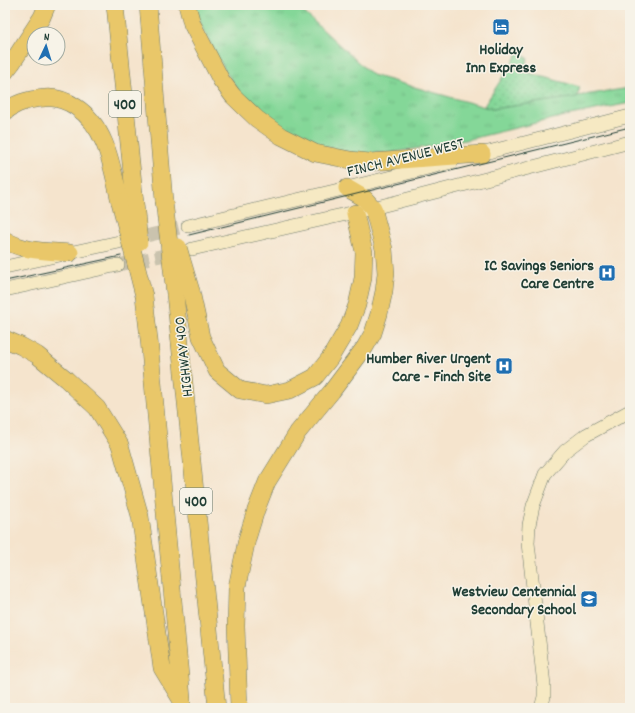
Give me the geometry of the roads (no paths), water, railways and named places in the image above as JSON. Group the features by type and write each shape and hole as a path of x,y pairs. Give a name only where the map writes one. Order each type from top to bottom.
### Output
{"highway":[{"path":"5,72 42,17 47,5"},
{"name":"HIGHWAY 400","path":"116,5 128,202 144,296 150,347 183,705"},
{"name":"400","path":"148,5 164,202 183,292"},
{"path":"187,5 192,24 221,80 233,96 257,119 281,136 315,153 356,161 369,162 482,154"},
{"path":"5,112 9,108 21,102 34,98 59,99 82,111 90,118 104,141 109,157 128,202"},
{"path":"239,708 236,626 237,587 247,538 256,510 266,482 298,432 365,348 379,314 384,291 386,273 384,249 373,208 364,198 347,188"},
{"path":"183,292 217,372 240,390 266,395 290,390 315,377 330,358 349,326 357,305 364,278 364,252 355,213"},
{"path":"5,240 17,246 27,248 70,253"},
{"name":"HIGHWAY 400","path":"183,292 217,708"},
{"path":"5,339 37,355 66,379 97,408 120,445 140,516 162,668 183,705"}],"main road":[{"name":"FINCH AVENUE WEST","path":"188,226 347,188 630,116"},
{"path":"192,249 355,213 630,142"},
{"path":"5,266 119,242"},
{"path":"5,290 118,265"},
{"path":"541,708 544,697 543,671 528,543 529,525 533,506 545,474 565,451 586,435 630,411"}],"tunnel":[{"path":"129,240 188,226"},
{"path":"118,265 179,252"}],"tram line":[{"path":"189,235 630,127"},
{"path":"5,281 121,256"}],"place":[{"name":"Holiday Inn Express","path":"501,27"},
{"name":"IC Savings Seniors Care Centre","path":"607,273"},
{"name":"Humber River Urgent Care - Finch Site","path":"504,366"},
{"name":"Westview Centennial Secondary School","path":"589,599"}]}
